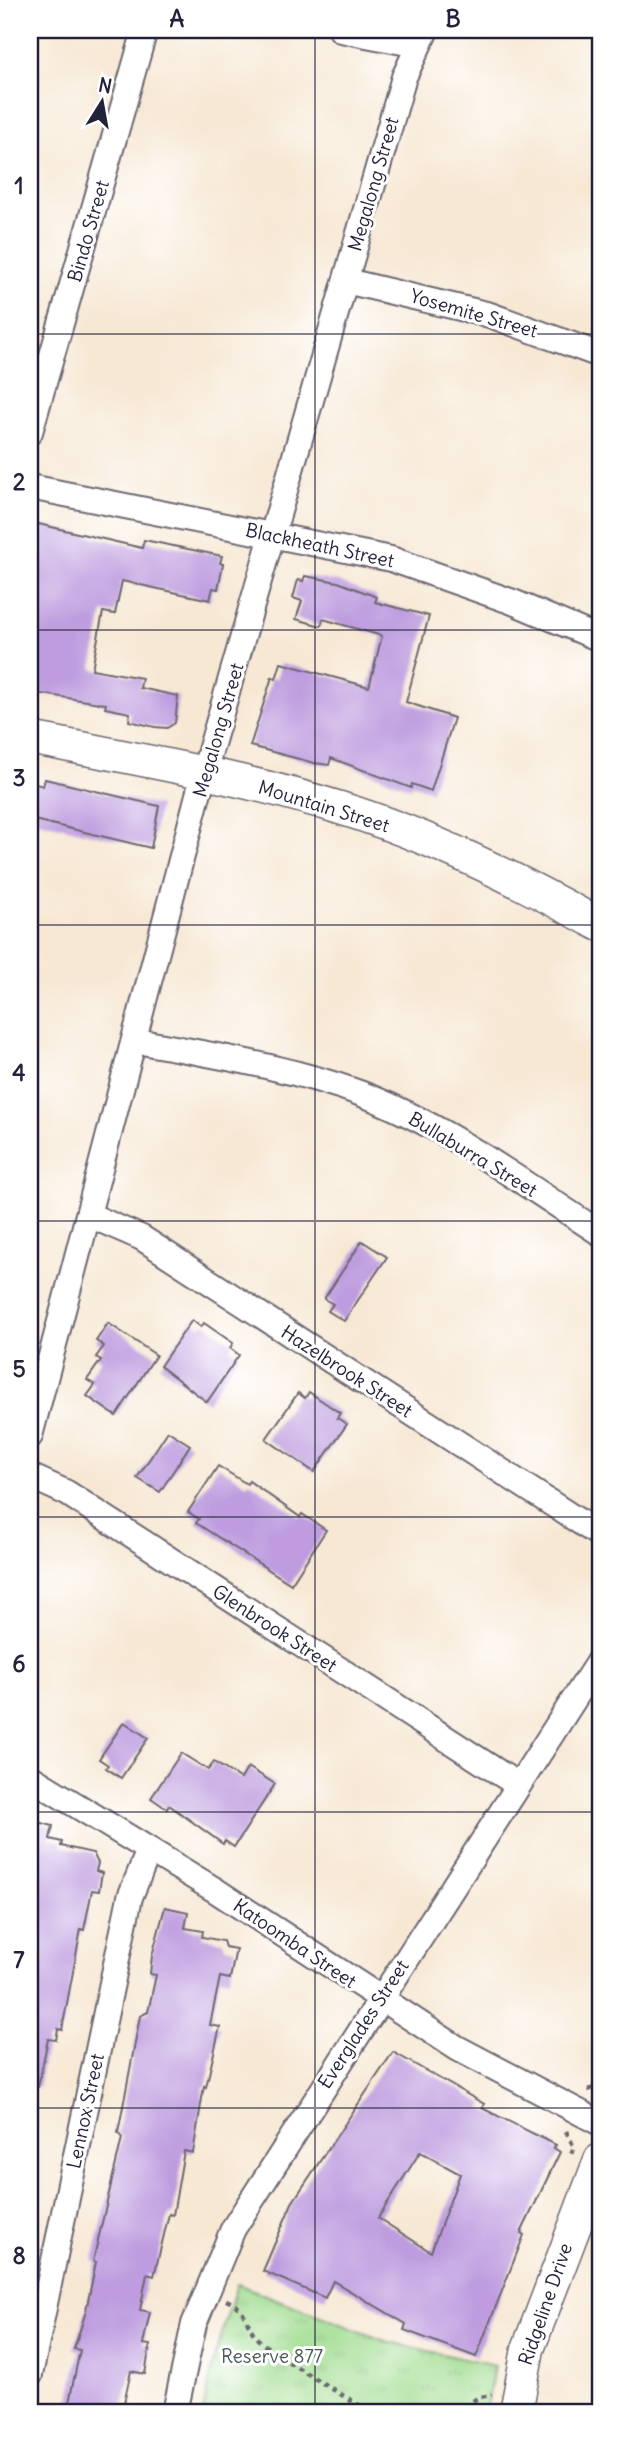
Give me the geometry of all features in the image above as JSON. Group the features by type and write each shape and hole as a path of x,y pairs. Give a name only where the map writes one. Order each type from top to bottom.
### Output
{"street":[{"name":"Bindo Street","path":"30,432 145,30"},
{"path":"341,30 422,37"},
{"name":"Megalong Street","path":"30,1436 136,1041 204,772 404,77 422,37"},
{"name":"Yosemite Street","path":"346,281 490,315 599,350"},
{"name":"Blackheath Street","path":"30,487 273,535 426,569 600,639"},
{"name":"Mountain Street","path":"30,738 204,772 341,808 416,835 481,863 600,925"},
{"name":"Bullaburra Street","path":"136,1041 287,1070 365,1095 450,1137 600,1233"},
{"name":"Hazelbrook Street","path":"89,1215 142,1238 600,1535"},
{"name":"Glenbrook Street","path":"30,1476 67,1493 518,1785"},
{"name":"Everglades Street","path":"175,2412 194,2324 233,2229 600,1659"},
{"name":"Katoomba Street","path":"30,1777 487,2066 600,2123"},
{"name":"Lennox Street","path":"30,2375 130,1897 149,1850"},
{"name":"Ridgeline Drive","path":"514,2401 539,2317 600,2160"}],"path":[{"path":"205,2292 234,2304 248,2317 261,2342 370,2412"},
{"path":"456,2412 479,2397 514,2401"}],"green space":[{"name":"Reserve 877","path":"237,2284 385,2341 494,2366 486,2412 203,2412 215,2355"}],"building":[{"path":"30,522 142,548 144,540 222,556 218,589 213,588 210,600 122,581 115,614 103,612 92,669 142,678 140,688 178,696 175,723 167,728 155,727 129,721 130,713 105,708 106,704 30,692"},
{"path":"305,576 338,582 377,597 375,602 429,616 406,702 454,718 431,791 412,784 411,788 331,758 329,765 314,763 250,746 272,677 276,679 281,663 369,687 382,636 323,619 321,626 296,619 302,601 293,598 298,580 303,581"},
{"path":"45,779 159,806 151,848 30,819 30,782 43,786"},
{"path":"362,1241 387,1257 344,1321 328,1311 333,1304 324,1299"},
{"path":"192,1320 201,1327 204,1323 233,1343 230,1348 239,1355 207,1402 160,1366"},
{"path":"108,1323 156,1355 116,1416 87,1396 95,1385 87,1380 101,1360 96,1357 104,1346 96,1341"},
{"path":"309,1392 340,1413 337,1418 347,1424 314,1472 266,1439 298,1393 305,1398"},
{"path":"168,1431 190,1445 160,1492 137,1478"},
{"path":"218,1466 247,1484 249,1481 300,1517 302,1514 326,1530 291,1584 196,1523 199,1519 188,1512"},
{"path":"124,1722 148,1738 121,1778 106,1768 108,1765 99,1759"},
{"path":"181,1753 208,1770 214,1762 241,1779 248,1767 275,1784 234,1847 225,1841 223,1844 169,1805 167,1809 151,1798"},
{"path":"34,1821 53,1826 50,1839 62,1842 61,1846 93,1853 98,1863 96,1871 102,1873 99,1891 92,1890 84,1930 81,1929 62,2030 58,2029 56,2040 48,2039 38,2087 30,2087 30,1839"},
{"path":"165,1907 188,1912 185,1928 203,1931 202,1937 223,1941 225,1947 236,1949 230,1979 220,1977 210,2025 220,2027 206,2087 204,2086 193,2153 184,2151 173,2215 169,2214 154,2276 147,2274 140,2310 150,2312 143,2344 150,2345 145,2374 131,2371 122,2412 67,2412 80,2350 74,2349 86,2311 96,2262 93,2261 122,2138 118,2133 140,2016 148,2012 156,1975 150,1974 152,1956"},
{"path":"393,2052 484,2104 482,2108 556,2145 554,2148 560,2152 521,2233 524,2235 476,2357 404,2330 406,2324 333,2281 325,2298 263,2271 292,2203","holes":["420,2152 460,2174 431,2252 378,2218"]}]}
